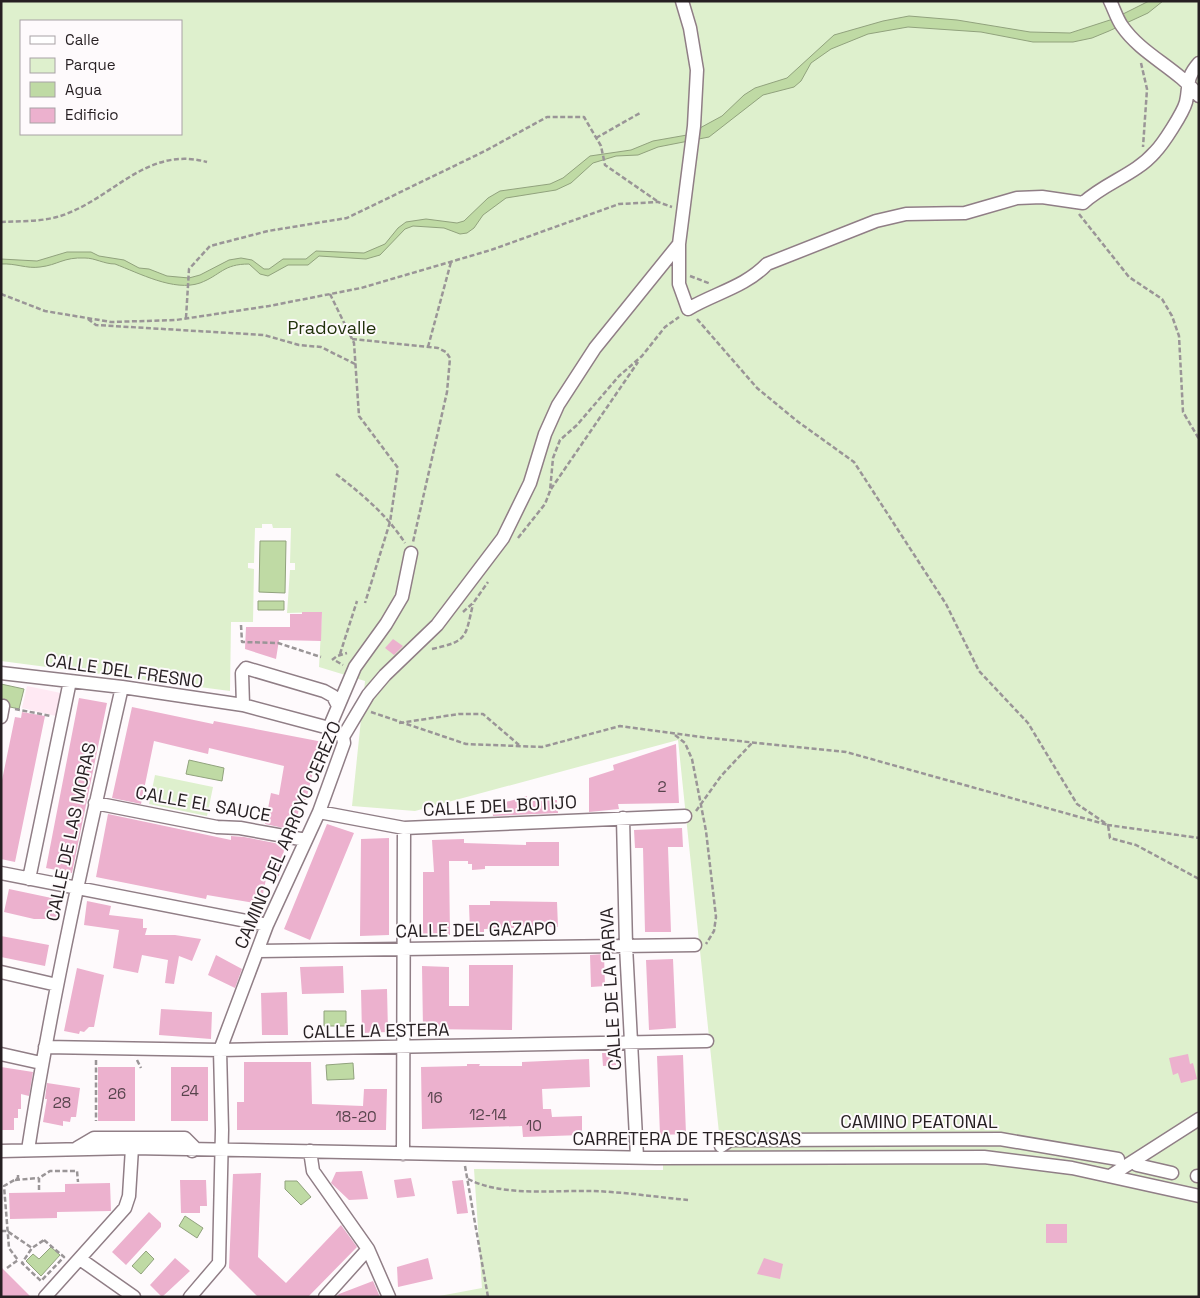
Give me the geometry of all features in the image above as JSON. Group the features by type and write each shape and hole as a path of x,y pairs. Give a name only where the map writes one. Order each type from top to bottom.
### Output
{"street":[{"path":"682,1 690,28 697,70 694,126 679,244 679,284 688,309 709,296 737,286 754,276 767,264 876,221 906,214 965,213 1017,198 1042,197 1083,203 1112,180 1135,171 1156,152 1185,104 1190,74 1199,63"},
{"path":"1110,1 1121,25 1136,42 1188,82 1199,96"},
{"name":"CAMINO DEL ARROYO CEREZO","path":"190,1297 219,1263 220,1050 267,925 319,812 344,743 343,737 360,708 385,675 437,625 503,538 530,483 545,434 558,405 595,348 679,244"},
{"path":"329,728 348,681 402,598 406,586 411,553"},
{"path":"243,705 242,673 246,668 324,691 332,696 338,706"},
{"name":"CALLE DEL FRESNO","path":"1,673 122,687 243,705 329,728 340,733 343,737"},
{"path":"28,879 70,681"},
{"name":"CALLE DE LAS MORAS","path":"24,1150 76,888 122,687"},
{"name":"CALLE EL SAUCE","path":"95,803 217,827 240,828 306,840"},
{"name":"CALLE DEL BOTIJO","path":"319,812 404,828 685,816"},
{"name":"CALLE DE LA PARVA","path":"622,818 626,946 637,1157"},
{"path":"403,1154 404,828"},
{"path":"1,873 267,925"},
{"name":"CALLE DEL GAZAPO","path":"258,951 695,945"},
{"path":"1,972 57,985"},
{"name":"CALLE LA ESTERA","path":"45,1047 220,1050 707,1041"},
{"path":"1,1054 41,1062"},
{"path":"1110,1176 1199,1119"},
{"name":"CARRETERA DE TRESCASAS","path":"75,1149 94,1138 185,1138 196,1149"},
{"name":"CAMINO PEATONAL","path":"721,1146 730,1140 979,1138 1022,1142 1118,1159"},
{"name":"CARRETERA DE TRESCASAS","path":"1,1151 110,1148 180,1157 196,1149 637,1157 984,1157 1072,1168 1175,1189 1199,1196"},
{"path":"1,1159 24,1150"},
{"path":"310,1151 313,1171 368,1250 389,1297"},
{"path":"45,1297 128,1202 132,1152"},
{"path":"1136,1165 1172,1173"},
{"name":"CARRETERA DE TRESCASAS","path":"1175,1189 1199,1190"},
{"path":"325,1297 368,1250"},
{"path":"80,1258 134,1297"}],"path":[{"path":"1136,42 1146,89 1145,129 1140,166"},
{"path":"596,138 640,113"},
{"path":"186,318 189,269 210,246 268,231 346,218 485,151 547,117 584,117 601,146 605,165 658,202 683,211"},
{"path":"1,222 39,220 64,215 85,205 146,167 168,159 182,157 208,162"},
{"path":"1,294 45,310 111,322 186,318 361,288 451,262 619,204 658,202"},
{"path":"1073,202 1083,221 1129,277 1162,299 1172,316 1179,336 1183,412 1199,439"},
{"path":"428,347 451,262"},
{"path":"679,270 715,286"},
{"path":"330,294 352,339 359,416 398,468 390,522 365,604"},
{"path":"550,491 642,356 666,327 688,309 758,388 797,421 854,462 946,604 979,671 1028,723 1077,804 1108,825 1110,838 1136,846 1199,879"},
{"path":"86,318 96,325 264,335 299,344 321,347 355,364"},
{"path":"352,339 428,347 442,350 448,354 447,392 411,553"},
{"path":"560,440 577,426 619,376 642,356"},
{"path":"336,474 373,503 390,522 411,553"},
{"path":"340,654 357,601"},
{"path":"409,654 457,643 466,635 474,602"},
{"path":"241,625 242,642 258,641 284,644 321,656"},
{"path":"332,660 340,654 347,652"},
{"path":"360,708 399,723 466,744 542,746 620,726 752,743 846,752 1108,825 1199,838"},
{"path":"24,711 62,719"},
{"path":"399,723 459,714 484,714 520,746"},
{"path":"672,733 685,743 692,759 712,870 716,917 714,932 702,948 695,945"},
{"path":"685,816 688,822 721,776 752,743"},
{"path":"95,1048 96,1122"},
{"path":"465,1166 488,1297"},
{"path":"13,1180 39,1178 50,1172 77,1171 78,1182"},
{"path":"7,1268 18,1260 9,1248 3,1186 13,1180 18,1174"},
{"path":"39,1178 39,1190"},
{"path":"468,1179 478,1184 534,1192 593,1191 688,1200"},
{"path":"1,1232 7,1231 32,1248"},
{"path":"44,1240 64,1257 41,1281 22,1263 32,1248 44,1240"}],"shaded area":[{"path":"27,686 61,693 56,716 22,708"}],"green space":[{"name":"Pradovalle","path":"1,1 1199,1 1199,1297 434,1297 482,1288 474,1169 663,1170 663,1153 721,1152 678,740 415,811 352,806 365,681 319,667 322,612 287,613 290,570 295,570 295,563 290,563 291,528 273,528 272,524 262,524 262,528 255,528 254,563 248,563 248,568 254,569 253,622 231,622 230,691 1,661"},
{"path":"155,775 213,787 207,816 149,804"}],"water":[{"path":"1149,1 1163,1 1148,13 1109,31 1092,38 1073,42 1033,42 981,32 908,27 868,34 831,49 811,63 801,81 794,87 763,95 709,137 658,147 638,155 616,156 593,163 571,183 556,190 506,198 483,215 474,228 467,233 460,234 444,228 413,226 405,229 380,255 366,259 319,256 308,265 288,265 268,276 260,274 249,264 240,264 228,268 200,283 190,285 168,283 115,264 89,258 71,259 35,267 1,264 1,259 37,261 67,252 91,252 99,256 124,260 139,268 149,269 167,276 189,278 200,275 229,260 241,258 252,260 264,269 269,269 283,259 306,259 316,251 364,253 385,244 398,228 406,222 426,219 457,223 464,221 488,198 500,191 550,184 563,178 590,156 631,150 653,141 687,135 722,116 744,95 755,88 787,78 834,35 883,21 909,16 957,20 1030,32 1070,33 1113,19"},
{"path":"260,541 286,541 285,593 259,592"},
{"path":"258,601 284,601 284,610 258,610"},
{"path":"1,684 24,689 19,709 1,705"},
{"path":"189,760 224,768 222,781 186,774"},
{"path":"324,1011 346,1011 346,1026 324,1026"},
{"path":"353,1063 354,1079 327,1080 326,1065"},
{"path":"285,1181 297,1181 311,1197 301,1205 285,1189"},
{"path":"185,1216 203,1228 197,1238 179,1226"},
{"path":"51,1247 60,1255 41,1276 26,1261 33,1254 39,1259"},
{"path":"146,1251 154,1259 141,1274 132,1266"}],"building":[{"path":"302,612 322,612 321,641 279,640 276,659 245,649 246,627 290,627 290,614 302,614"},
{"path":"393,639 403,646 394,655 385,648"},
{"path":"79,698 107,703 72,873 46,868"},
{"path":"132,707 213,724 214,721 323,742 317,772 313,772 306,800 301,800 295,827 289,826 288,829 265,824 271,793 279,795 284,766 209,748 208,754 154,741 141,804 112,798"},
{"path":"22,712 45,716 15,862 1,859 1,785 15,717 21,718"},
{"path":"676,744 679,803 618,804 619,809 589,812 589,778 614,770 613,765"},
{"path":"527,796 526,801 557,800 558,813 493,816 492,806"},
{"path":"108,814 231,840 231,836 244,837 285,845 279,876 267,874 261,904 207,895 206,899 96,877"},
{"path":"327,824 354,833 310,940 284,929"},
{"path":"682,828 683,847 668,847 671,932 645,932 643,848 635,848 634,830"},
{"path":"389,838 389,935 360,936 361,839"},
{"path":"464,839 464,843 526,845 526,842 559,842 559,866 485,866 485,869 472,870 472,864 468,864 468,861 449,861 450,935 423,935 423,872 434,872 432,840"},
{"path":"9,889 61,900 58,919 34,919 4,912"},
{"path":"87,901 111,906 109,915 143,919 143,928 147,928 145,935 175,935 201,939 192,961 179,956 174,984 165,983 168,960 142,955 138,973 113,968 119,930 84,925"},
{"path":"490,901 557,902 558,927 514,926 514,928 484,929 484,932 470,932 469,905 490,905"},
{"path":"1,936 49,945 45,966 1,957"},
{"path":"604,954 605,986 591,987 590,955"},
{"path":"216,955 242,969 235,988 208,975"},
{"path":"673,959 676,1028 649,1030 646,960"},
{"path":"469,965 513,965 512,1030 423,1029 422,966 449,967 449,1006 469,1006"},
{"path":"343,966 344,993 302,994 300,967"},
{"path":"77,968 104,975 94,1027 89,1027 84,1032 80,1031 79,1034 64,1031"},
{"path":"387,989 388,1032 362,1033 361,990"},
{"path":"287,992 288,1035 262,1035 261,993"},
{"path":"161,1009 212,1012 211,1039 159,1035"},
{"path":"602,1053 616,1053 616,1065 603,1066"},
{"path":"1188,1054 1190,1064 1193,1063 1197,1079 1181,1083 1178,1073 1173,1075 1169,1058"},
{"path":"683,1055 686,1134 660,1135 657,1056"},
{"path":"589,1059 590,1087 542,1089 543,1109 551,1109 552,1117 582,1116 582,1135 523,1137 522,1126 422,1129 421,1067 467,1066 467,1064 480,1064 479,1066 522,1066 522,1062"},
{"path":"244,1062 311,1062 312,1104 363,1106 364,1089 387,1089 386,1130 237,1130 237,1102 244,1102"},
{"path":"1,1067 33,1072 29,1096 21,1094 21,1109 18,1109 18,1118 14,1118 14,1130 1,1130"},
{"path":"98,1067 135,1067 135,1121 98,1121"},
{"path":"171,1067 208,1067 208,1121 171,1121"},
{"path":"47,1083 80,1088 76,1117 71,1117 70,1122 63,1121 63,1126 43,1122 47,1099 45,1099"},
{"path":"362,1171 368,1199 349,1200 331,1183 336,1172"},
{"path":"261,1173 258,1257 286,1283 341,1225 357,1247 308,1297 258,1297 229,1268 233,1174"},
{"path":"411,1178 415,1196 397,1198 394,1180"},
{"path":"180,1180 206,1180 207,1206 200,1206 200,1213 181,1213"},
{"path":"463,1180 468,1213 457,1214 452,1181"},
{"path":"110,1183 111,1211 57,1212 57,1218 10,1219 9,1193 65,1192 65,1184"},
{"path":"149,1212 161,1223 161,1227 126,1265 112,1252"},
{"path":"1046,1224 1067,1224 1067,1243 1046,1243"},
{"path":"175,1258 190,1271 162,1297 150,1285"},
{"path":"428,1258 433,1279 398,1287 397,1267"},
{"path":"764,1258 783,1264 780,1279 757,1274"},
{"path":"1,1267 31,1297 1,1297"},
{"path":"373,1281 380,1297 336,1297 339,1294"}]}
